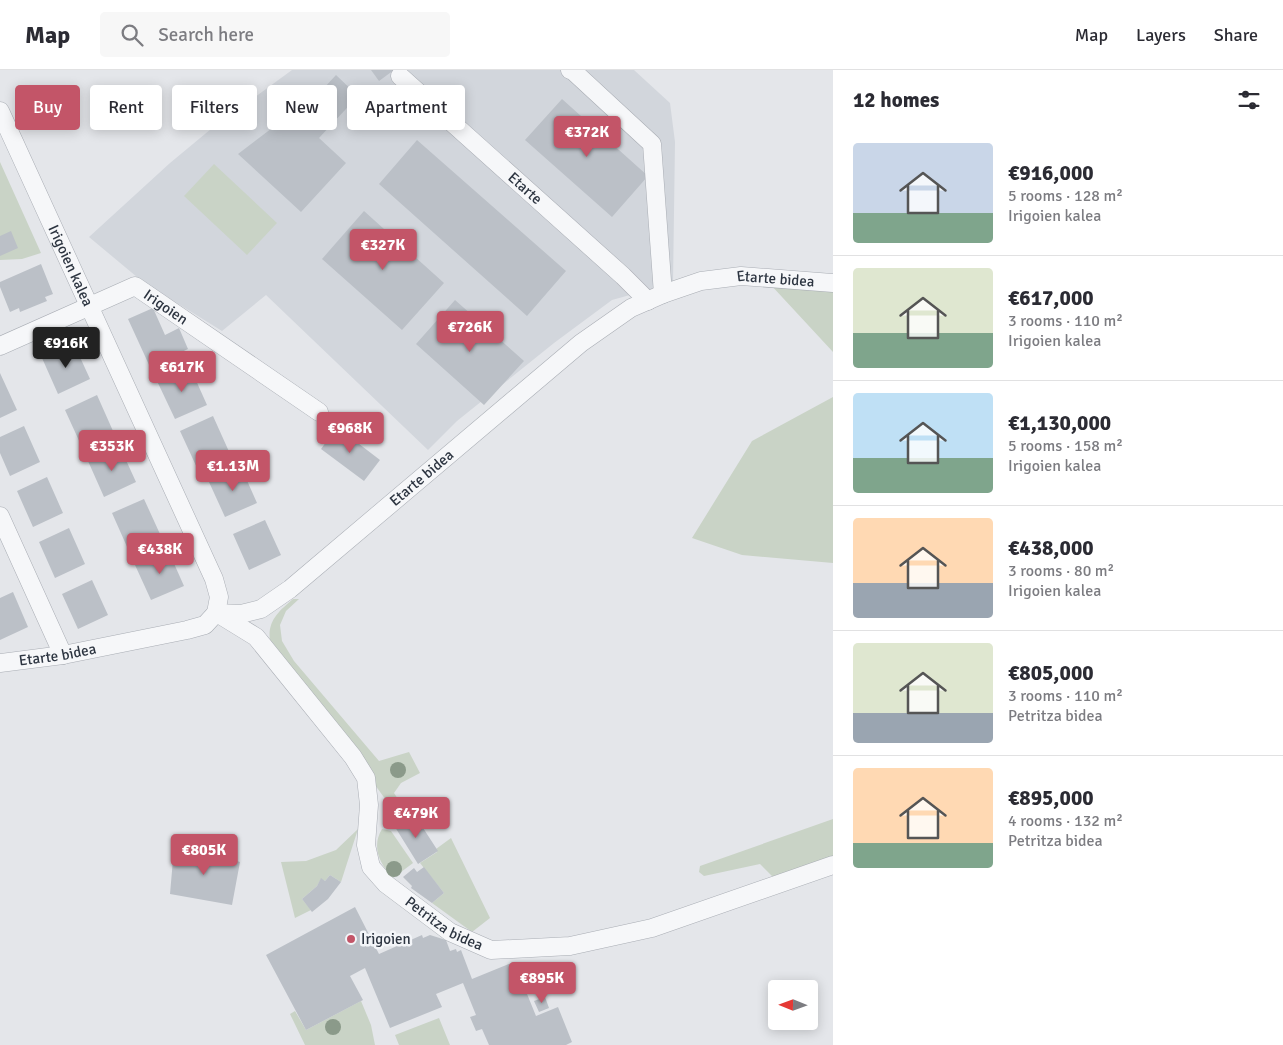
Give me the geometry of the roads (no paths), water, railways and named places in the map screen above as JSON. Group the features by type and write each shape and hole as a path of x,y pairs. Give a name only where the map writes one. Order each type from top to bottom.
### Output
{"street":[{"path":"570,70 652,144 655,298"},
{"name":"Etarte","path":"400,76 615,270 655,298"},
{"name":"Irigoien kalea","path":"0,111 214,579 219,597 216,613"},
{"name":"Etarte bidea","path":"0,662 63,655 187,630 205,625 216,613 241,614 261,609 290,589 581,343 631,308 701,281 741,276 833,283"},
{"name":"Irigoien","path":"0,346 135,286 319,412"},
{"path":"0,516 63,655"},
{"name":"Petritza bidea","path":"216,613 256,637 353,757 366,778 370,804 366,845 371,867 386,884 450,932 491,950 570,946 652,928 833,865"}],"place":[{"name":"Irigoien","path":"351,939"}]}
